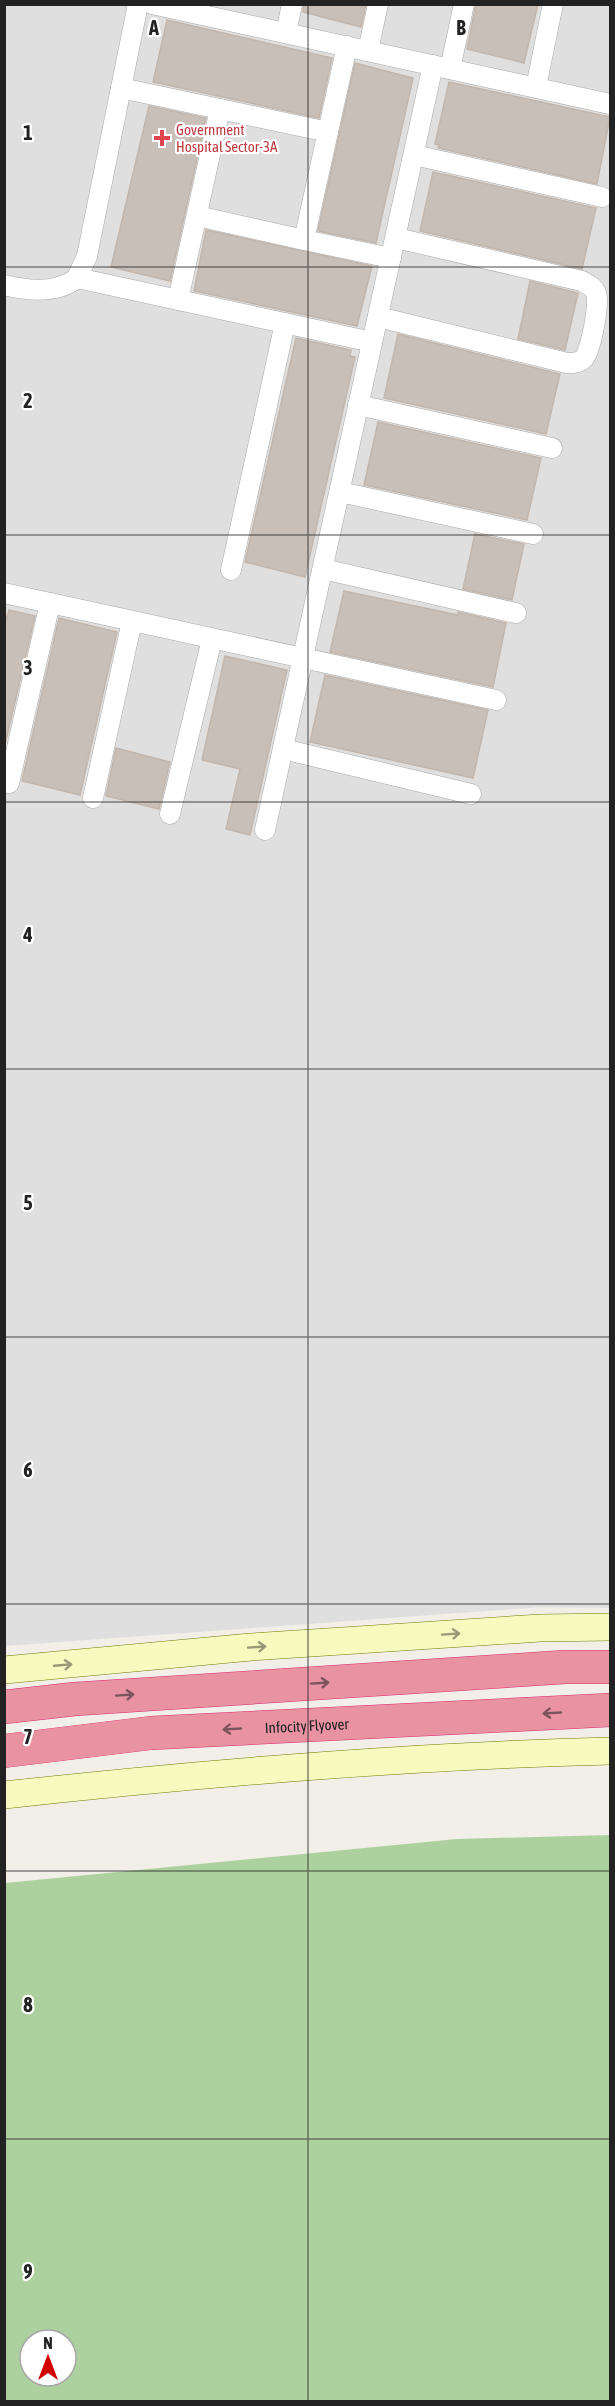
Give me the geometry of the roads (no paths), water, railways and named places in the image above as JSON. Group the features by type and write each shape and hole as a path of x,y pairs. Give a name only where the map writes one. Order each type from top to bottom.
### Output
{"highway":[{"path":"4,1707 75,1699 565,1667 610,1667"},
{"name":"Infocity Flyover","path":"4,1752 151,1733 610,1710"}],"street":[{"path":"77,278 87,255 138,4"},
{"path":"152,4 610,104"},
{"path":"286,33 292,4"},
{"path":"368,51 378,4"},
{"path":"265,830 414,155 464,4"},
{"path":"536,87 553,4"},
{"path":"304,240 346,46"},
{"path":"121,88 328,132"},
{"path":"178,300 220,109"},
{"path":"414,155 602,197"},
{"path":"197,216 391,258"},
{"path":"378,317 567,363 579,362 585,357 589,348 597,295 593,288 582,281 396,238"},
{"path":"4,285 21,289 53,289 77,278 372,342"},
{"path":"231,570 285,323"},
{"path":"358,405 552,448"},
{"path":"340,492 533,534"},
{"path":"323,569 516,613"},
{"path":"4,593 496,700"},
{"path":"9,783 50,603"},
{"path":"93,798 132,621"},
{"path":"171,814 212,639"},
{"path":"283,749 471,794"},
{"path":"4,1670 274,1646 540,1628 610,1627"},
{"path":"4,1795 301,1768 534,1753 610,1751"}],"place":[{"name":"Government Hospital Sector-3A","path":"162,138"}]}
